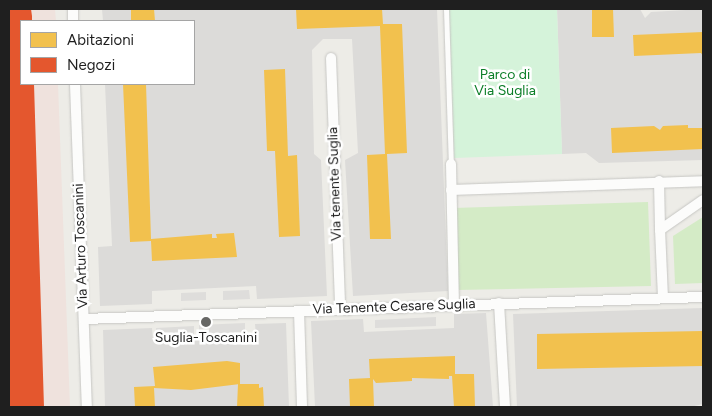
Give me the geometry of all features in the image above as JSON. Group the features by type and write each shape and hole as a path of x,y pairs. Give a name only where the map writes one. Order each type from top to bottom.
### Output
{"street":[{"name":"Via tenente Suglia","path":"331,58 340,309"},
{"name":"Via Arturo Toscanini","path":"76,85 87,407"},
{"path":"451,164 454,305"},
{"path":"451,190 659,181 703,181"},
{"path":"659,181 662,298"},
{"path":"660,230 703,200"},
{"name":"Via Tenente Cesare Suglia","path":"84,319 703,297"},
{"path":"499,303 504,407"},
{"path":"298,311 302,407"}],"lane":[{"path":"446,9 451,164"}],"shaded area":[{"path":"9,9 55,9 56,20 20,20 20,85 58,85 70,407 9,407"},
{"path":"102,9 437,9 448,291 353,296 345,160 358,153 352,39 323,39 312,50 314,154 321,160 327,296 257,299 256,286 152,291 152,304 100,306 98,247 112,246 105,85 195,85 195,20 103,20"},
{"path":"557,9 640,9 645,18 651,12 703,9 703,160 599,163 586,153 562,154"},
{"path":"249,290 250,299 223,300 223,291"},
{"path":"206,292 206,300 181,301 181,293"},
{"path":"703,308 703,404 690,407 517,407 513,314"},
{"path":"486,313 493,407 315,407 311,321 363,319 364,332 454,328 454,314"},
{"path":"436,317 436,326 375,328 375,320"},
{"path":"245,323 245,332 199,334 199,325"},
{"path":"286,323 289,407 105,407 103,330 152,328 153,340 256,335 255,324"},
{"path":"194,326 194,335 157,336 156,328"}],"green space":[{"name":"Parco di Via Suglia","path":"449,9 557,9 562,154 454,158"},
{"path":"648,202 651,286 456,290 453,208"},
{"path":"703,217 703,283 675,284 673,236"}],"building: Abitazioni":[{"path":"131,9 154,9 155,20 131,20"},
{"path":"296,9 382,9 383,24 402,24 407,153 387,154 391,239 370,239 367,155 385,154 380,26 297,29"},
{"path":"592,9 613,9 614,37 592,37"},
{"path":"703,32 703,56 701,53 634,56 633,35"},
{"path":"285,69 288,156 297,155 300,236 279,237 275,151 267,151 264,70"},
{"path":"123,85 146,85 151,239 212,234 212,238 217,238 216,234 234,233 237,257 152,261 151,241 130,242"},
{"path":"688,125 688,128 703,128 703,149 612,153 611,128 654,126 660,130 663,126"},
{"path":"703,331 703,366 537,369 537,334"},
{"path":"455,356 455,374 474,374 475,407 454,407 452,376 449,376 449,379 412,378 412,381 376,383 373,379 374,407 350,407 349,379 370,378 369,359"},
{"path":"227,361 240,363 240,384 191,390 154,388 155,407 135,407 134,387 155,386 153,367"},
{"path":"238,384 259,384 259,388 263,387 264,407 237,407"}],"building: Negozi":[{"path":"9,9 31,9 32,20 20,20 20,85 34,85 44,407 9,407"}],"place":[{"name":"Suglia-Toscanini","path":"206,322"}]}
